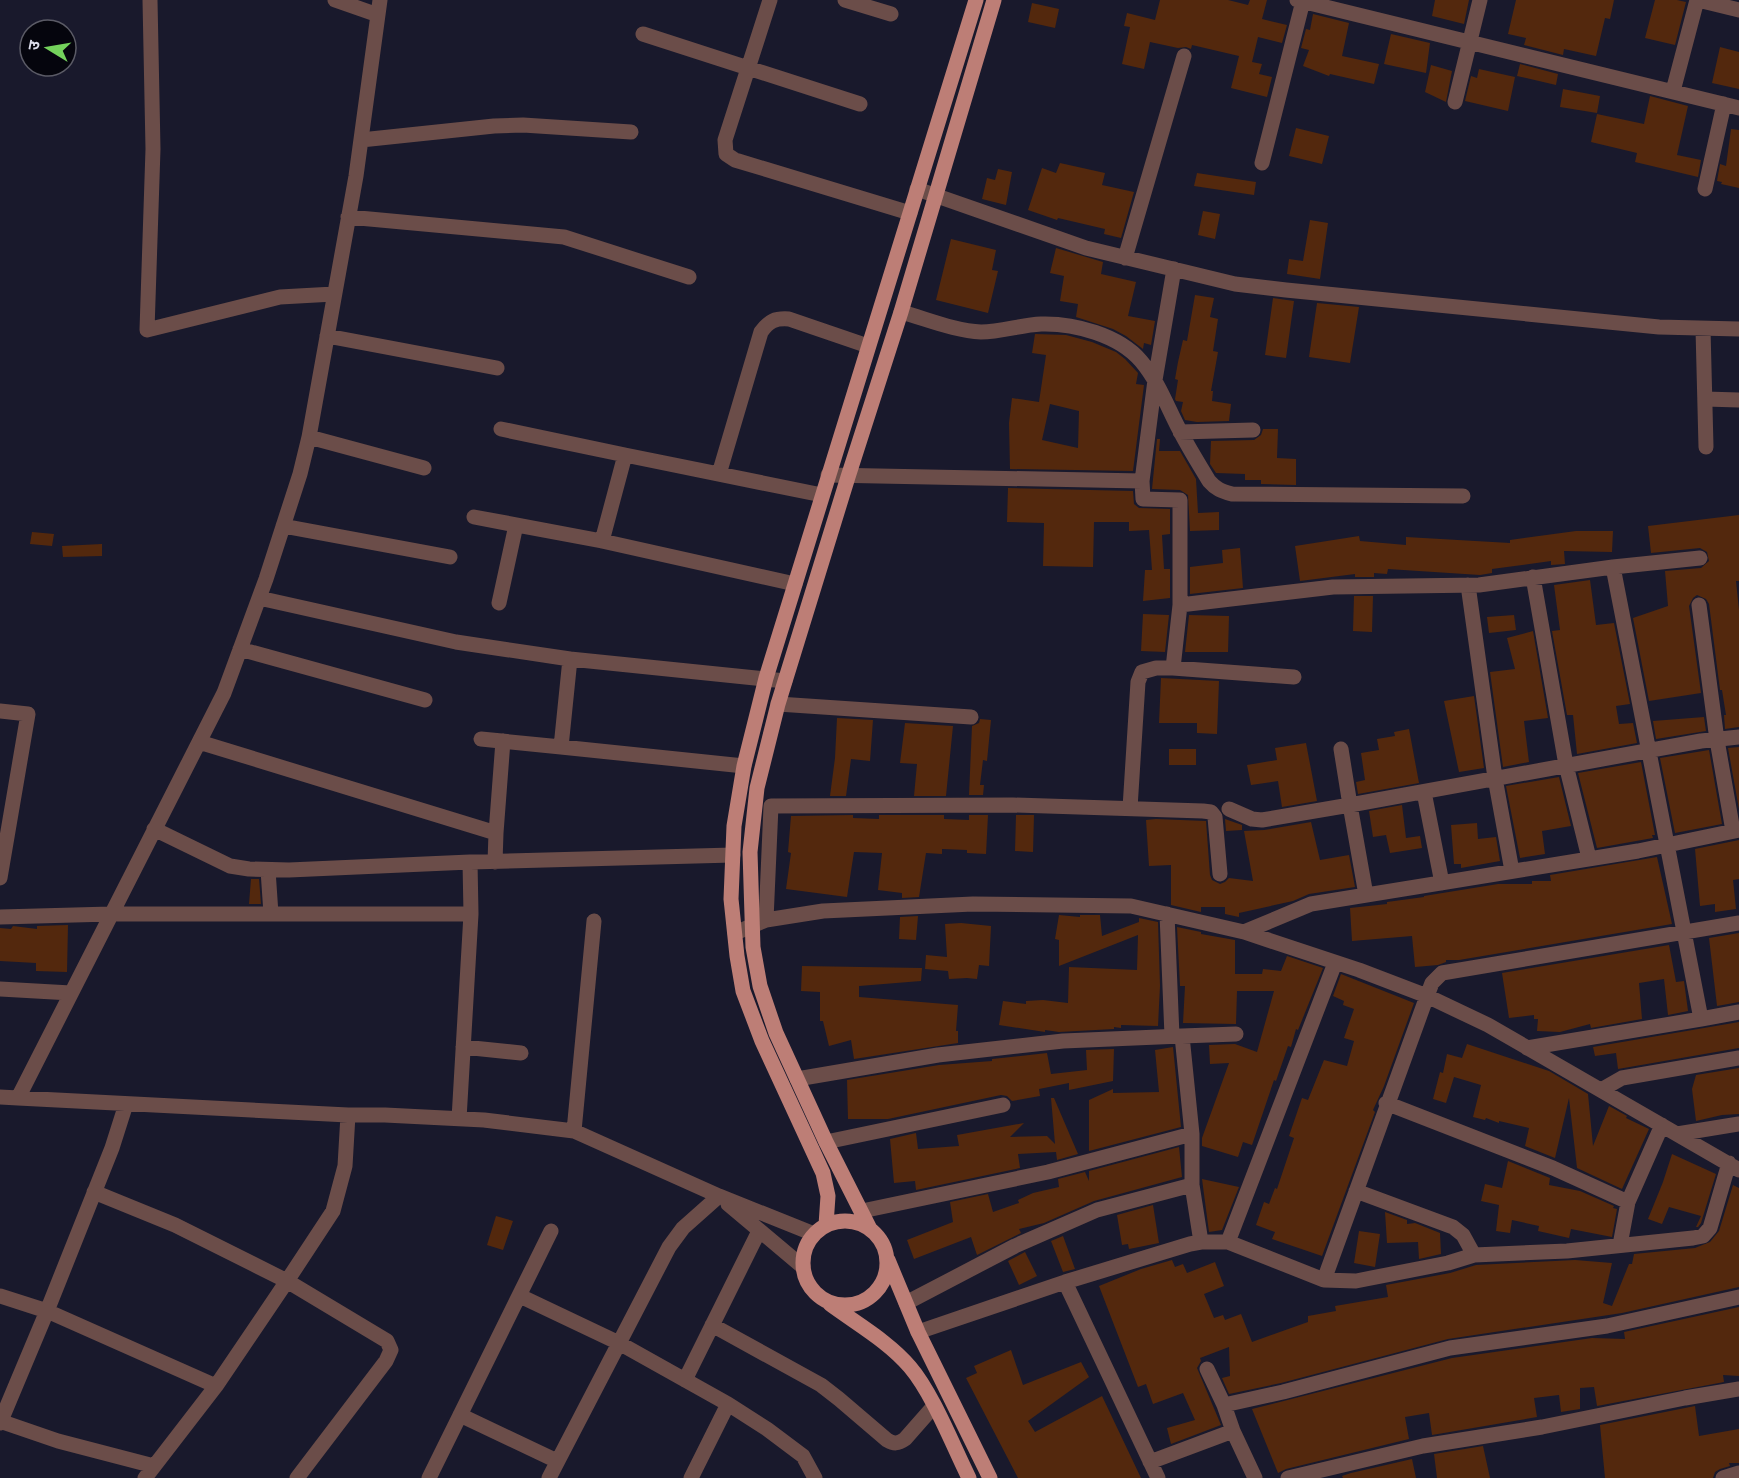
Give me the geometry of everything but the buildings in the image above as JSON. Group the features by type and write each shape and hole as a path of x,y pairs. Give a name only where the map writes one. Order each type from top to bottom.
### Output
{"main road":[{"path":"820,1230 828,1196 823,1173 762,1041 743,991 731,899 737,804 766,678 976,0"},
{"path":"990,1478 918,1332 882,1243 870,1229 826,1142 776,1033 760,986 753,947 759,922 750,852 754,805 778,704 901,312 994,0"},
{"path":"870,1229 860,1223 849,1221 837,1222 820,1230 807,1244 803,1255 806,1281 814,1293 889,1347 911,1368 934,1406 969,1478"},
{"path":"826,1301 838,1305 852,1305 864,1301 875,1293 883,1282 887,1269 882,1243"}],"street":[{"path":"150,0 153,149 147,330 272,298 334,294"},
{"path":"18,1098 224,693 283,526 309,437 361,140 379,8 335,0"},
{"path":"770,0 725,140 726,153 735,160 910,213"},
{"path":"845,0 891,14"},
{"path":"1455,102 1480,0"},
{"path":"1673,91 1697,0 1739,10"},
{"path":"1262,163 1300,1 1739,108"},
{"path":"643,34 860,104"},
{"path":"1125,258 1184,56"},
{"path":"1706,189 1724,104"},
{"path":"361,140 523,125 631,132"},
{"path":"917,189 1086,249 1235,284 1648,326 1739,329"},
{"path":"348,217 564,237 689,277"},
{"path":"1173,668 1180,605 1180,500 1143,499 1142,481 1155,380 1174,269"},
{"path":"901,312 969,331 995,331 1049,324 1112,338 1133,353 1155,380 1180,432 1209,481 1222,492 1232,494 1463,496"},
{"path":"719,474 761,332 767,323 776,318 789,319 868,346"},
{"path":"1703,329 1706,447"},
{"path":"327,336 497,368"},
{"path":"1705,399 1739,400"},
{"path":"501,429 822,495"},
{"path":"1180,432 1253,429"},
{"path":"309,437 424,468"},
{"path":"602,541 625,455"},
{"path":"828,475 1142,481"},
{"path":"474,516 602,541 795,584"},
{"path":"499,603 516,525"},
{"path":"283,526 450,557"},
{"path":"1180,605 1333,586 1468,585 1700,558"},
{"path":"1613,567 1701,1018"},
{"path":"1533,577 1566,765 1589,858"},
{"path":"1468,585 1495,778 1512,871"},
{"path":"259,597 456,642 570,659 785,681"},
{"path":"1244,932 1311,904 1667,846 1736,831 1717,740 1699,605"},
{"path":"240,649 425,700"},
{"path":"561,747 570,659"},
{"path":"1130,808 1138,682 1142,672 1156,668 1173,668 1294,677"},
{"path":"778,704 971,717"},
{"path":"0,711 28,714 0,878"},
{"path":"1229,809 1252,819 1262,820 1566,765 1739,737"},
{"path":"481,739 744,766"},
{"path":"495,862 503,741"},
{"path":"199,742 496,833"},
{"path":"1341,749 1366,895"},
{"path":"1424,792 1442,883"},
{"path":"737,804 771,806 1013,805 1211,812 1215,817 1220,874"},
{"path":"759,922 771,806"},
{"path":"154,829 230,866 268,870 733,855"},
{"path":"459,1119 471,914 470,862"},
{"path":"268,870 271,914"},
{"path":"735,933 759,922 823,911 973,904 1131,906 1244,932 1427,996 1488,1025 1734,1166 1710,1228 1703,1236 1567,1251 1474,1255 1448,1263 1356,1281 1324,1280 1227,1242 1201,1242 1065,1282 918,1332"},
{"path":"0,916 471,914"},
{"path":"1167,915 1177,1036 1192,1134 1192,1185 1201,1242"},
{"path":"574,1131 594,921"},
{"path":"1324,1280 1386,1103 1427,996 1432,983 1442,973 1739,923"},
{"path":"1227,1242 1335,963"},
{"path":"0,989 71,993"},
{"path":"1527,1048 1739,1012"},
{"path":"797,1079 938,1055 1040,1043 1236,1034"},
{"path":"463,1047 521,1053"},
{"path":"1601,1090 1622,1078 1739,1058"},
{"path":"0,1096 459,1119 574,1131 719,1196 820,1230"},
{"path":"1386,1103 1553,1168 1628,1202"},
{"path":"126,1104 47,1311 0,1421 149,1472 216,1386 333,1211 345,1166 348,1115"},
{"path":"826,1142 1003,1105"},
{"path":"1677,1134 1739,1124"},
{"path":"1620,1245 1628,1202 1662,1125"},
{"path":"862,1211 1048,1172 1192,1134"},
{"path":"906,1303 1015,1246 1097,1210 1192,1185"},
{"path":"1356,1191 1453,1227 1463,1235 1474,1255"},
{"path":"94,1192 175,1225 287,1281 387,1341 391,1350 386,1360 297,1478"},
{"path":"719,1196 803,1267"},
{"path":"549,1478 669,1247 683,1228 719,1196"},
{"path":"429,1478 550,1231"},
{"path":"685,1380 759,1231"},
{"path":"1065,1282 1158,1478"},
{"path":"0,1296 47,1311 216,1386"},
{"path":"520,1296 619,1343 728,1404 803,1456 815,1478"},
{"path":"1224,1405 1450,1348 1606,1326 1739,1297"},
{"path":"712,1325 821,1385 887,1440 894,1443 900,1443 905,1439 934,1406"},
{"path":"1208,1369 1255,1478"},
{"path":"1287,1478 1423,1446 1542,1427 1739,1389"},
{"path":"692,1478 728,1404"},
{"path":"460,1415 557,1461"},
{"path":"1150,1462 1233,1431"},
{"path":"1723,1478 1739,1473"}]}
